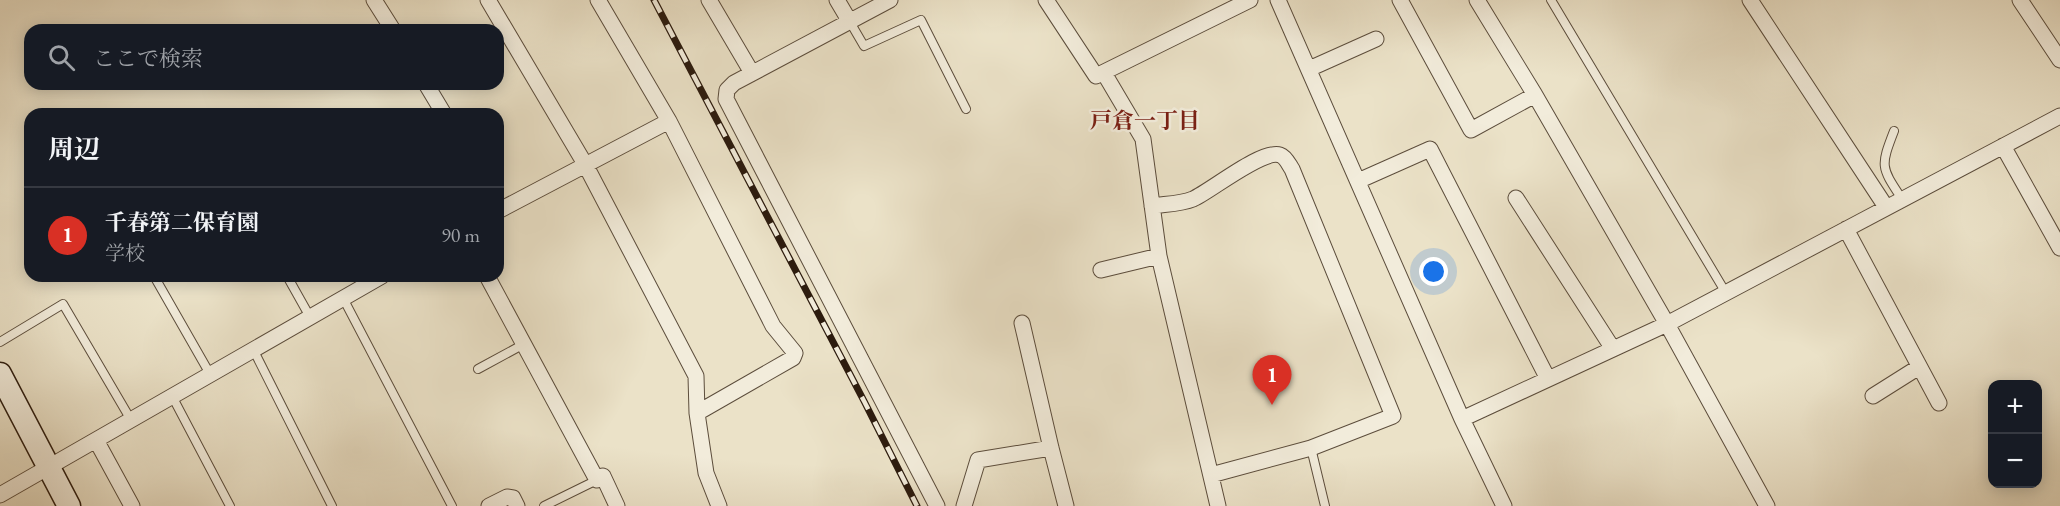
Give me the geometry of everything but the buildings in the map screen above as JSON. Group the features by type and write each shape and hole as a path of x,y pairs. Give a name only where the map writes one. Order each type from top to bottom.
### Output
{"street":[{"path":"374,0 389,24"},
{"path":"488,0 502,24"},
{"path":"598,0 669,121 772,326 795,352 794,358 697,413"},
{"path":"709,0 752,74"},
{"path":"837,0 850,22"},
{"path":"890,0 734,83 727,90 726,99 937,506"},
{"path":"1046,0 1096,76 1242,2"},
{"path":"1278,0 1462,419 1504,506"},
{"path":"1400,0 1471,130 1536,95"},
{"path":"1477,0 1536,95 1667,324 1767,506"},
{"path":"1750,0 1886,207"},
{"path":"2020,0 2060,60"},
{"path":"504,27 585,164 696,376 697,413 706,473 719,506"},
{"path":"1308,69 1376,39"},
{"path":"1104,73 1143,139 1160,256 1218,506"},
{"path":"430,90 440,108"},
{"path":"1462,419 1667,324 2060,116"},
{"path":"504,204 669,121"},
{"path":"2003,146 2060,248"},
{"path":"1358,181 1430,149 1548,379"},
{"path":"1152,206 1193,199 1242,168 1273,155 1280,155 1286,159 1393,416 1311,448 1211,475"},
{"path":"1516,198 1613,349"},
{"path":"1846,229 1939,403"},
{"path":"1101,270 1160,256"},
{"path":"0,495 371,282"},
{"path":"490,282 597,480 603,476 617,506"},
{"path":"1022,323 1050,448 1066,506"},
{"path":"1873,396 1919,367"},
{"path":"0,374 69,506"},
{"path":"96,440 132,506"},
{"path":"964,506 978,460 1050,448"},
{"path":"489,506 507,496 513,498 517,506"}],"lane":[{"path":"1551,0 1726,292"},
{"path":"850,22 864,46 921,20 966,109"},
{"path":"1894,131 1884,157 1885,174 1902,199"},
{"path":"157,282 210,374"},
{"path":"290,282 310,317"},
{"path":"343,298 452,506"},
{"path":"0,342 63,304 131,420"},
{"path":"478,369 524,344"},
{"path":"253,349 332,506"},
{"path":"172,396 230,506"},
{"path":"1311,448 1325,506"},
{"path":"544,506 597,480"}],"railway":[{"path":"654,0 917,506"}],"place":[{"name":"千春第二保育園","path":"1272,405"}],"district":[{"name":"戸倉一丁目","path":"1145,120"}]}
